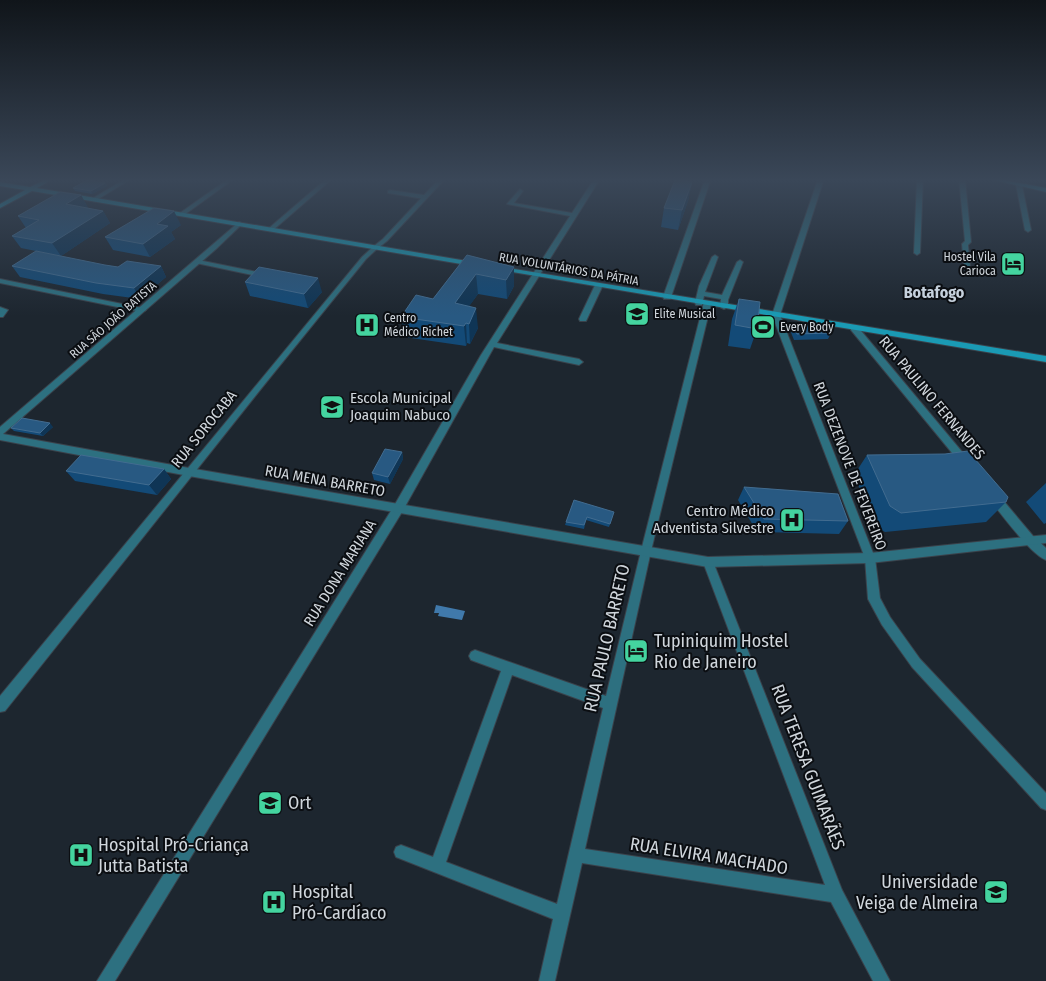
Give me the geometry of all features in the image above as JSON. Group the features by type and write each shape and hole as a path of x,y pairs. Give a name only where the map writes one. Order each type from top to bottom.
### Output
{"main road":[{"name":"RUA VOLUNTÁRIOS DA PÁTRIA","path":"243,225 483,266"},
{"name":"RUA VOLUNTÁRIOS DA PÁTRIA","path":"493,267 703,304 1046,359"}],"street":[{"name":"RUA SÃO JOÃO BATISTA","path":"0,432 198,262 238,225"},
{"path":"270,230 276,225"},
{"name":"RUA SOROCABA","path":"0,706 364,258 397,225"},
{"name":"RUA DONA MARIANA","path":"105,981 398,509 492,344 568,225"},
{"path":"667,297 692,225"},
{"path":"776,315 806,225"},
{"path":"917,253 918,225"},
{"path":"966,225 968,242 965,244 967,266"},
{"path":"1027,225 1028,230"},
{"name":"RUA PAULO BARRETO","path":"547,981 703,304 700,293 715,257"},
{"path":"198,262 262,275"},
{"path":"724,307 725,298 740,262"},
{"path":"0,281 142,310"},
{"path":"583,319 598,285"},
{"path":"700,293 725,298"},
{"path":"0,309 4,310 0,315"},
{"name":"RUA DEZENOVE DE FEVEREIRO","path":"776,315 870,558 874,599 886,622 916,663 1046,803"},
{"name":"RUA PAULINO FERNANDES","path":"854,328 974,474"},
{"path":"492,344 579,362"},
{"name":"RUA MENA BARRETO","path":"0,437 398,509 708,562 870,558 1046,538"},
{"path":"986,488 1028,539 1046,554"},
{"name":"RUA TERESA GUIMARÃES","path":"708,562 836,895 882,981"},
{"path":"475,656 610,704"},
{"path":"437,866 508,668"},
{"path":"401,852 563,914"},
{"name":"RUA ELVIRA MACHADO","path":"576,855 836,895"}],"water":[{"path":"436,605 465,611 462,620 438,616 439,613 434,613"}],"building":[{"path":"31,225 81,225 52,243 12,236"},
{"path":"126,225 168,226 143,244 105,237"},
{"path":"36,251 118,267 127,261 161,266 134,288 96,283 12,266"},
{"path":"467,255 514,267 506,280 476,274 455,303 476,308 469,324 466,323 464,326 401,317 416,295 433,299"},
{"path":"259,267 318,278 304,294 245,282"},
{"path":"739,299 760,302 757,329 735,325"},
{"path":"800,323 831,328 831,333 797,334 792,324"},
{"path":"22,418 50,423 40,433 11,428"},
{"path":"385,449 402,452 388,477 372,473"},
{"path":"968,451 1008,497 1006,502 901,513 890,506 867,455 945,454"},
{"path":"81,455 164,469 149,485 66,471"},
{"path":"744,487 838,494 848,521 764,519"},
{"path":"574,500 614,512 610,524 587,517 584,525 566,522"}],"place":[{"name":"Hostel Vila Carioca","path":"1013,264"},
{"name":"Elite Musical","path":"637,314"},
{"name":"Centro Médico Richet","path":"367,325"},
{"name":"Every Body","path":"763,327"},
{"name":"Escola Municipal Joaquim Nabuco","path":"332,407"},
{"name":"Centro Médico Adventista Silvestre","path":"792,520"},
{"name":"Tupiniquim Hostel Rio de Janeiro","path":"636,651"},
{"name":"Ort","path":"270,803"},
{"name":"Hospital Pró-Criança Jutta Batista","path":"81,855"},
{"name":"Universidade Veiga de Almeira","path":"996,892"},
{"name":"Hospital Pró-Cardíaco","path":"274,902"}],"district":[{"name":"Botafogo","path":"934,292"}]}
